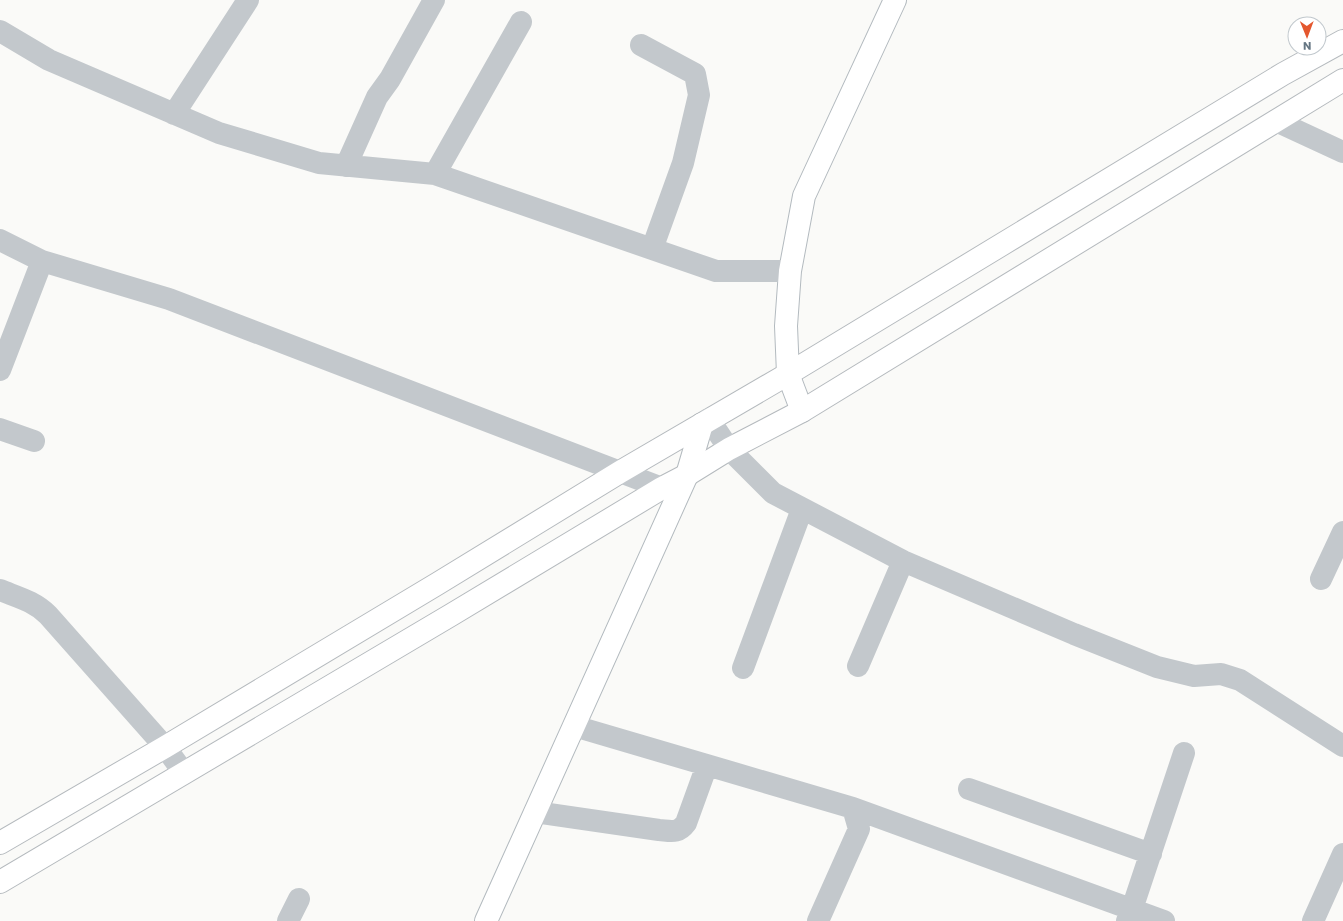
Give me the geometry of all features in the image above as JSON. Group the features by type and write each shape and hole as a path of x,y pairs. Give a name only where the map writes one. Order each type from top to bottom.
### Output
{"main road":[{"path":"802,411 788,374 786,326 790,271 804,196 895,0"},
{"path":"0,843 165,747 444,580 620,472 788,374 1283,74 1343,41"},
{"path":"1,880 184,773 662,488 687,475 729,449 802,411 1343,80"},
{"path":"486,921 687,475 706,422"}],"street":[{"path":"174,114 248,0"},
{"path":"346,166 377,97 390,79 434,0"},
{"path":"435,174 521,22"},
{"path":"0,31 49,60 219,133 319,163 435,174 716,271 790,271"},
{"path":"641,45 695,74 699,95 683,164 652,249"},
{"path":"1276,121 1343,152"},
{"path":"0,240 42,261 169,299 662,488"},
{"path":"0,370 42,261"},
{"path":"706,422 729,449 773,493 903,562 1074,634 1157,667 1194,676 1221,674 1240,680 1343,746"},
{"path":"0,429 34,441"},
{"path":"743,668 802,509"},
{"path":"1321,580 1343,532"},
{"path":"858,666 903,562"},
{"path":"0,590 30,601 40,607 165,747 184,773"},
{"path":"574,726 852,808 1130,915 1164,921"},
{"path":"1130,915 1184,753"},
{"path":"535,812 659,830 677,831 686,823 707,765"},
{"path":"969,789 1151,854"},
{"path":"818,921 860,829 852,808"},
{"path":"1313,921 1343,854"},
{"path":"288,921 298,899"}]}
